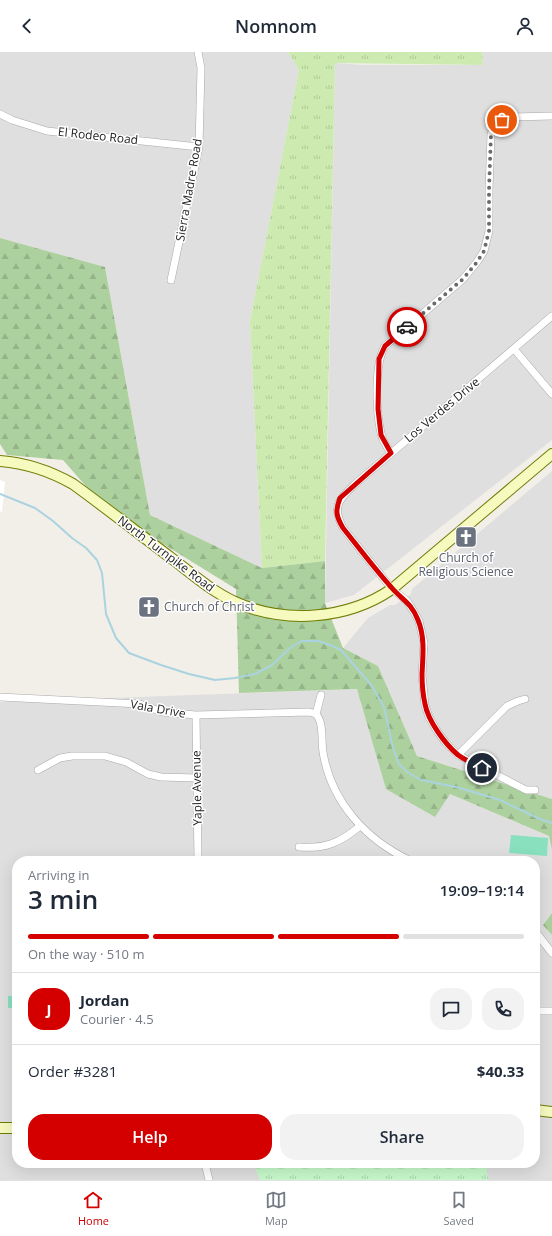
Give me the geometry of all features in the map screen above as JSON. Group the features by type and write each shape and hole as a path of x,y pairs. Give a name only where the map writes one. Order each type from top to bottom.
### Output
{"main road":[{"name":"North Turnpike Road","path":"0,461 28,465 56,475 73,484 208,586 235,602 255,610 290,615 319,615 355,608 392,589 552,454"},
{"path":"540,1111 552,1112"},
{"path":"0,1128 12,1128"}],"street":[{"name":"Sierra Madre Road","path":"171,280 199,147 201,68 198,52"},
{"name":"El Rodeo Road","path":"0,114 12,120 47,131 199,147"},
{"path":"391,453 381,435 378,409 378,367 381,353 385,346 463,279 484,251 489,231 491,134 496,124 502,120 513,117 552,116"},
{"name":"Los Verdes Drive","path":"392,589 343,528 338,518 336,507 340,498 552,316"},
{"path":"514,349 552,394"},
{"path":"392,589 406,601 414,612 418,621 424,643 422,675 425,705 429,717 437,731 458,755 526,790 535,790"},
{"path":"321,695 316,714 321,722 323,752 329,776 344,805 360,826 383,846 402,856"},
{"name":"Vala Drive","path":"0,697 140,704 162,712 196,715 309,712 316,714"},
{"path":"458,755 507,706 518,701 525,700"},
{"name":"Yaple Avenue","path":"196,715 198,856"},
{"path":"38,770 66,757 82,755 105,756 126,762 148,774 196,778"},
{"path":"299,847 311,848 326,846 340,840 360,826"},
{"path":"540,937 552,953"},
{"path":"540,1011 552,1011"},
{"path":"206,1168 209,1180"}],"shaded area":[{"path":"0,52 288,52 299,70 250,321 262,568 150,515 105,267 0,238"},
{"path":"482,52 552,52 552,440 354,595 325,603 335,63 363,65 483,65"},
{"path":"552,471 552,799 417,756 378,666 343,648 368,618 390,605 395,605 411,594 412,589"},
{"path":"358,689 386,789 450,794 549,836 552,850 552,913 543,925 552,935 552,1180 0,1180 0,702"}],"green space":[{"path":"288,52 482,52 483,65 335,63 325,561 262,568 250,321 299,70"},
{"path":"0,238 105,267 150,515 262,568 325,561 325,603 343,648 378,666 417,756 552,799 552,850 549,836 450,794 435,817 386,789 357,689 239,693 236,589 105,508 63,460 7,455 0,444"},
{"path":"511,835 548,838 547,856 509,853"},
{"path":"552,913 552,935 543,925"},
{"path":"8,996 12,996 12,1008 8,1008"},
{"path":"255,1168 487,1168 488,1180 260,1180"}],"pier":[{"path":"0,480 5,482 2,512 0,511"}],"waterway":[{"path":"0,494 35,508 86,548 97,560 102,573 106,614 116,638 129,653 189,674 215,680 255,674 272,665 290,648 302,641 318,641 330,645 341,650 372,686 384,707 393,748 399,764 407,772 421,780 456,787 500,800 552,823"}],"way so far":[{"path":"407,327 463,279 484,251 489,231 491,134 496,124 502,120"}],"place":[{"name":"Church of Religious Science","path":"466,537"},
{"name":"Church of Christ","path":"149,607"}],"route":[{"path":"407,327 385,346 379,359 378,409 381,435 391,453 340,498 336,507 338,518 343,528 392,589 406,601 414,612 418,621 424,643 422,675 425,705 429,717 446,743 458,755 482,768"}]}
